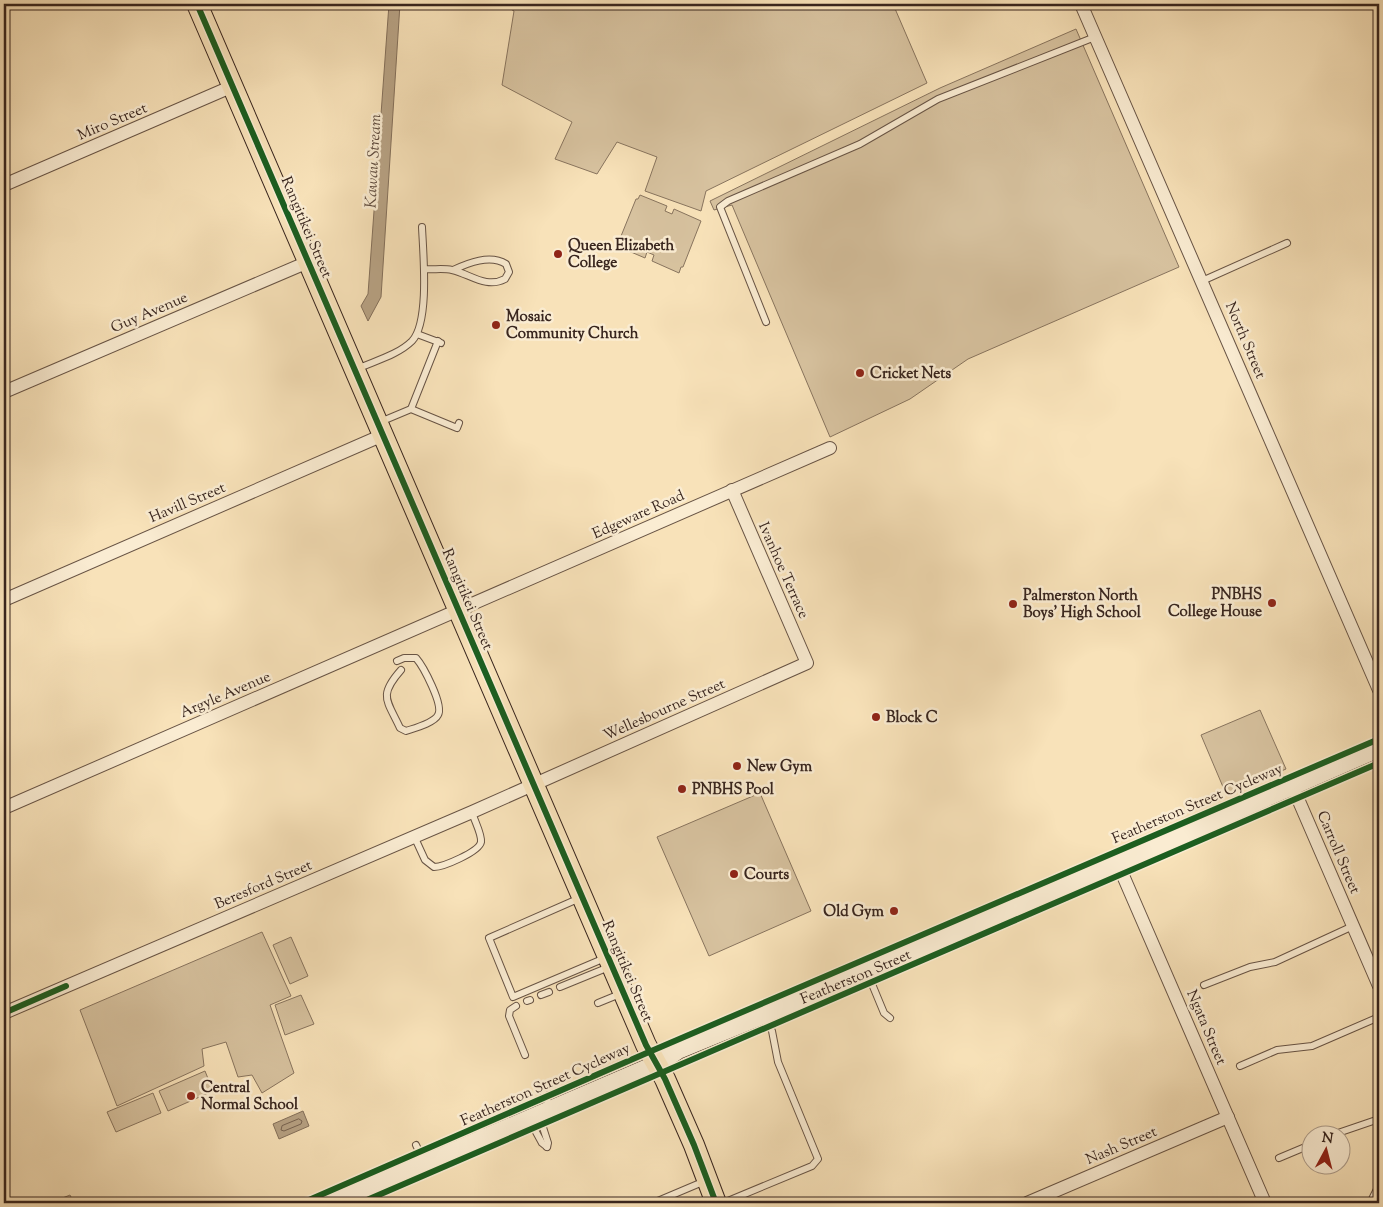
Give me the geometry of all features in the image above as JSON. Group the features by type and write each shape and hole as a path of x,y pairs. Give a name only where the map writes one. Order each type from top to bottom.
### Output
{"highway":[{"name":"Rangitikei Street","path":"197,4 646,1045 657,1064 694,1145 716,1203"}],"main road":[{"name":"Featherston Street","path":"333,1203 365,1197 425,1164 657,1064 678,1050 763,1013 794,1003 1118,864 1292,785 1379,748"}],"street":[{"name":"North Street","path":"1082,4 1095,38 1379,690"},
{"name":"Miro Street","path":"4,185 233,86"},
{"name":"Guy Avenue","path":"4,392 308,262"},
{"name":"Havill Street","path":"4,600 381,429"},
{"name":"Edgeware Road","path":"459,609 830,448"},
{"name":"Ivanhoe Terrace","path":"732,490 807,663"},
{"name":"Argyle Avenue","path":"4,808 459,609"},
{"name":"Wellesbourne Street","path":"534,784 807,663"},
{"name":"Beresford Street","path":"4,1013 534,784"},
{"name":"Carroll Street","path":"1292,785 1379,986"},
{"name":"Ngata Street","path":"1118,864 1265,1203"},
{"name":"Nash Street","path":"1027,1203 1228,1117"}],"lane":[{"path":"766,322 720,207 728,201 860,144 938,99 1095,38"},
{"path":"355,370 404,347 417,334 425,287 422,227"},
{"path":"1202,281 1286,243"},
{"path":"424,269 453,270 470,278 493,282 505,279 509,272 506,264 496,260 473,262 453,270"},
{"path":"381,429 411,409 440,342 417,334"},
{"path":"411,409 430,414 457,428 459,423"},
{"path":"397,661 404,658 416,658 430,682 440,708 439,714 435,719 406,731 400,728 386,693 388,685 401,670"},
{"path":"414,836 425,860 434,866 475,851 480,845 481,838 472,812"},
{"path":"583,897 489,938 513,997 610,961"},
{"path":"1204,985 1250,967 1275,962 1353,926"},
{"path":"560,987 610,961"},
{"path":"867,972 884,1013 890,1018"},
{"path":"540,995 549,992"},
{"path":"598,1003 624,993"},
{"path":"516,1006 510,1010 509,1016 525,1055"},
{"path":"724,1203 812,1166 818,1158 778,1062 772,1031 763,1013"},
{"path":"1240,1066 1277,1050 1312,1046 1379,1017"},
{"path":"540,1114 543,1091"},
{"path":"1350,1129 1379,1119"},
{"path":"475,1120 483,1139"},
{"path":"416,1145 425,1164"},
{"path":"1279,1158 1300,1149"},
{"path":"653,1203 707,1181"},
{"path":"1370,1203 1379,1185"}],"shaded area":[{"path":"502,4 893,4 927,83 706,191 701,211 645,191 657,157 617,142 597,174 555,159 572,122 502,85 514,11"},
{"path":"1076,29 1179,267 968,359 910,399 830,437 732,205 714,210 710,201 940,88"},
{"path":"640,195 667,206 665,211 672,214 674,209 701,221 679,273 652,261 654,255 647,252 645,258 617,246 636,199"},
{"path":"1260,710 1286,769 1226,794 1201,735"},
{"name":"Courts","path":"760,793 811,911 709,956 657,837"},
{"path":"262,932 291,996 270,1005 294,1073 262,1093 252,1075 238,1077 226,1042 202,1049 204,1066 117,1106 80,1010"},
{"path":"291,937 308,976 290,984 273,945"},
{"path":"301,995 314,1024 285,1035 275,1005"},
{"path":"205,1071 213,1091 168,1111 159,1091"},
{"path":"153,1093 161,1113 116,1132 107,1112"},
{"path":"70,1195 74,1203 50,1203"}],"water":[{"path":"389,4 400,4 381,297 368,321 361,306 368,294"},
{"path":"303,1111 309,1126 279,1139 273,1124"}],"cycle path":[{"path":"197,4 646,1045 665,1079 694,1145 716,1203"},
{"name":"Featherston Street Cycleway","path":"302,1203 1379,739"},
{"path":"360,1203 1379,763"},
{"path":"4,1013 66,986"}],"place":[{"name":"Queen Elizabeth College","path":"558,254"},
{"name":"Mosaic Community Church","path":"496,325"},
{"name":"Cricket Nets","path":"860,373"},
{"name":"PNBHS College House","path":"1272,603"},
{"name":"Palmerston North Boys' High School","path":"1013,604"},
{"name":"Block C","path":"876,717"},
{"name":"New Gym","path":"737,766"},
{"name":"PNBHS Pool","path":"682,789"},
{"name":"Courts","path":"734,874"},
{"name":"Old Gym","path":"894,911"},
{"name":"Central Normal School","path":"191,1096"}],"water label":[{"name":"Kawau Stream","path":"372,161"}]}
